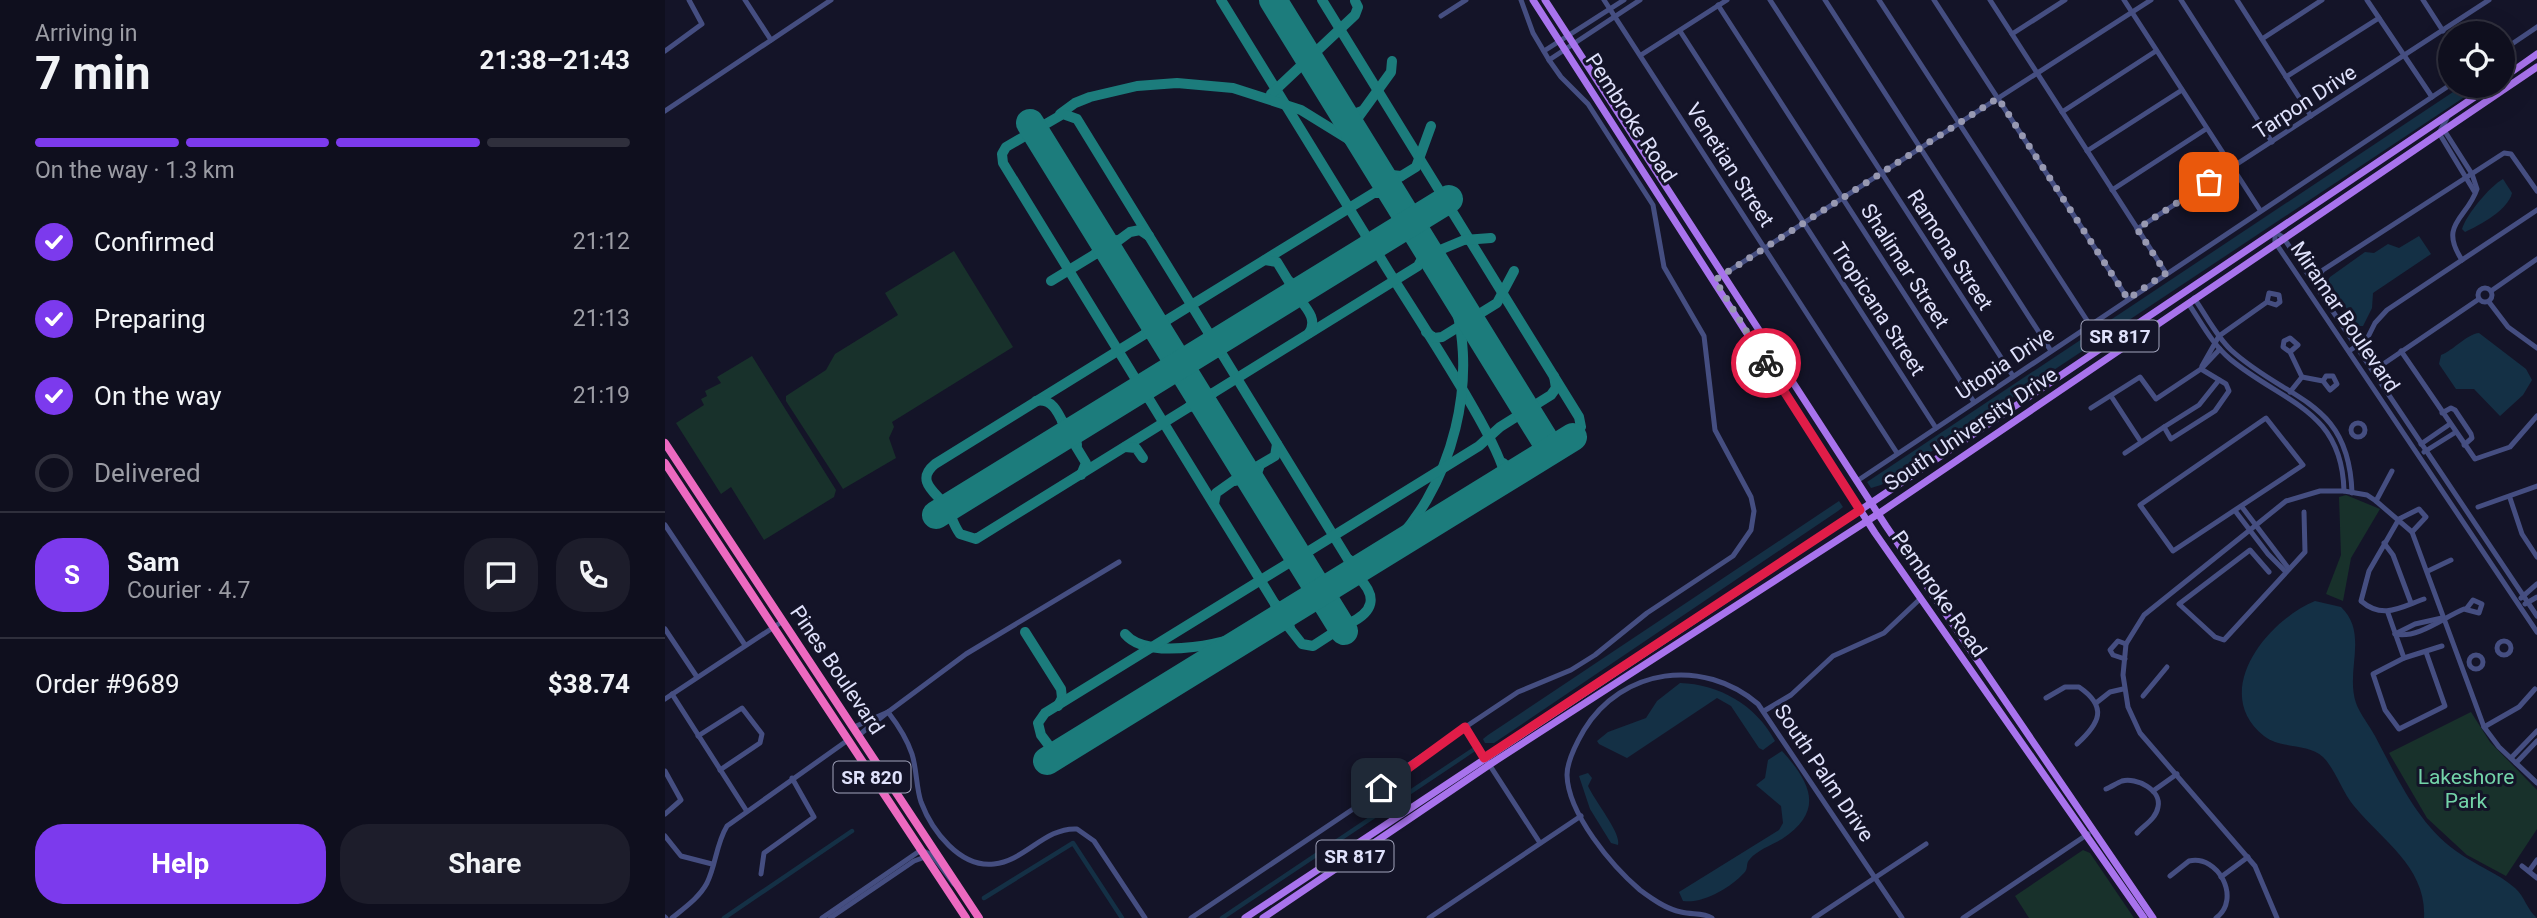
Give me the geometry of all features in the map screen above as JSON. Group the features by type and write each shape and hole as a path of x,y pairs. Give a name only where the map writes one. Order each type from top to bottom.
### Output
{"highway":[{"name":"Pines Boulevard","path":"665,443 979,918"},
{"name":"Pines Boulevard","path":"665,463 950,895 968,918"},
{"path":"820,698 846,729 859,735"},
{"path":"848,740 874,758"}],"main road":[{"name":"Pembroke Road","path":"1533,0 1715,280 1867,521 2144,918"},
{"name":"Pembroke Road","path":"1545,0 1878,514 2153,918"},
{"path":"2515,70 2537,54"},
{"name":"South University Drive","path":"1263,918 1489,765 1878,514 2537,66"},
{"name":"South University Drive","path":"1245,918 1871,503 2473,98"},
{"path":"2425,142 2430,127"},
{"path":"1986,440 2034,401 2035,393"},
{"path":"2022,742 2031,736"}],"street":[{"path":"665,50 702,24 689,0"},
{"path":"745,0 772,40"},
{"path":"665,111 831,0"},
{"path":"1441,16 1466,0"},
{"path":"1191,918 1368,799 1404,768 1518,692 1571,670 1613,643 1647,613 1733,556 1744,544 1753,524 1751,497 1721,446 1715,430 1702,330 1664,267 1653,205 1613,148 1588,104 1549,60 1521,0"},
{"name":"Venetian Street","path":"1604,0 1897,453"},
{"path":"1544,51 1624,0"},
{"path":"1549,60 1640,0"},
{"path":"1641,55 1727,0"},
{"name":"Ramona Street","path":"1770,0 2013,376"},
{"path":"1825,0 2051,351"},
{"path":"1879,0 2089,325"},
{"path":"1934,0 2128,299"},
{"path":"1990,0 2166,273"},
{"path":"2012,34 2065,0"},
{"path":"2123,0 2260,211"},
{"path":"1715,280 2151,0"},
{"path":"2181,0 2272,142"},
{"path":"2237,0 2311,116"},
{"path":"2262,39 2322,0"},
{"path":"2367,0 2432,97"},
{"path":"2423,0 2438,23"},
{"name":"Tarpon Drive","path":"2456,21 2480,3 2489,0"},
{"name":"Shalimar Street","path":"1718,5 1974,402"},
{"path":"2287,77 2379,18"},
{"path":"2515,42 2537,27"},
{"name":"Tropicana Street","path":"1679,31 1935,428"},
{"name":"Tarpon Drive","path":"2137,229 2438,34"},
{"path":"2062,112 2156,51"},
{"path":"2529,72 2537,79"},
{"path":"2087,151 2182,90"},
{"name":"Utopia Drive","path":"1857,481 2438,93"},
{"path":"2448,115 2441,132 2470,175 2475,194 2453,228 2455,249 2462,260"},
{"path":"2112,190 2206,129"},
{"path":"2318,290 2318,275 2323,270 2508,153 2515,158 2537,191"},
{"path":"2349,351 2367,339 2380,316 2537,210"},
{"name":"Miramar Boulevard","path":"2274,232 2283,237 2537,616"},
{"name":"Miramar Boulevard","path":"2274,232 2276,242 2537,632"},
{"path":"2489,302 2491,291 2537,259"},
{"path":"2373,371 2479,299 2480,290 2487,288 2491,291"},
{"path":"2479,299 2489,302 2508,327 2537,348"},
{"path":"2190,300 2233,352 2313,414 2336,439 2351,473 2352,493"},
{"path":"2190,300 2220,349 2239,366 2288,394"},
{"path":"2201,369 2214,342 2267,302"},
{"path":"2091,408 2140,377 2156,398 2201,369 2220,349"},
{"path":"2402,351 2472,457 2478,460 2503,452 2537,416"},
{"path":"2290,352 2302,377"},
{"path":"2164,427 2171,439 2214,411 2229,391 2226,384 2201,369"},
{"path":"2288,394 2302,377"},
{"path":"2302,377 2323,381"},
{"path":"2125,453 2199,405 2219,380"},
{"path":"2111,396 2141,442"},
{"path":"2442,413 2451,408 2455,410 2472,438 2464,445"},
{"path":"2266,418 2303,465 2236,512 2173,551 2140,505 2266,418"},
{"path":"2450,424 2421,443 2418,453 2427,452 2456,432"},
{"path":"2336,439 2351,432"},
{"path":"2336,439 2344,491"},
{"path":"2376,501 2392,471"},
{"path":"2478,507 2510,498 2537,486"},
{"path":"2277,918 2263,880 2248,857 2140,733 2123,689 2126,644 2144,615 2286,501 2320,491 2344,491 2376,501 2412,531 2484,727 2513,761 2537,783"},
{"path":"2510,498 2522,534 2537,557"},
{"path":"2242,507 2266,556 2288,571"},
{"path":"2412,531 2426,517 2420,509 2399,519 2369,571 2361,601 2370,608 2388,613 2424,599"},
{"path":"2236,512 2288,571"},
{"path":"2269,572 2250,550 2179,604 2215,637 2224,640 2305,552 2304,512"},
{"path":"665,525 745,645"},
{"path":"2255,538 2265,546 2273,560"},
{"path":"2384,543 2393,555 2411,603"},
{"path":"2428,571 2451,560"},
{"path":"859,735 966,654 1119,562"},
{"path":"2537,584 2522,594 2519,604 2528,603 2537,597"},
{"path":"1764,711 1791,695 1833,656 1884,633 1920,599"},
{"path":"2395,634 2402,635 2467,608"},
{"path":"2388,613 2403,658"},
{"path":"665,699 783,621"},
{"path":"2395,634 2409,627 2419,627"},
{"path":"665,629 697,677"},
{"path":"2125,659 2113,655 2110,650 2117,641 2126,644"},
{"path":"2426,652 2445,706 2399,729 2385,710 2373,674 2403,658 2442,646"},
{"path":"2461,668 2469,664 2472,656 2482,658 2496,650"},
{"path":"2469,664 2479,669 2483,664 2482,658"},
{"path":"2143,696 2167,667"},
{"name":"South Palm Drive","path":"1581,816 1568,780 1570,763 1581,736 1600,709 1623,690 1651,678 1688,674 1713,678 1739,690 1764,711 1902,918"},
{"path":"2046,698 2065,687 2079,687 2096,703 2098,719 2095,726 2077,744"},
{"path":"2096,703 2110,692 2123,689"},
{"path":"2484,727 2519,707 2535,689"},
{"path":"672,694 746,810"},
{"path":"698,736 743,708 762,738 720,770"},
{"path":"854,727 888,712"},
{"path":"888,712 905,737 913,756 925,810 952,849 975,863 996,864 1019,855 1059,830 1077,829 1094,841 1145,918"},
{"path":"1465,727 1540,844"},
{"path":"2513,761 2537,731"},
{"path":"672,918 702,891 726,826 848,740"},
{"path":"2513,761 2537,741"},
{"path":"665,771 681,800 665,814"},
{"path":"2153,791 2177,774"},
{"path":"761,874 764,853 814,817 792,778"},
{"path":"2106,789 2124,780 2140,781 2153,791 2159,803 2158,810 2137,834"},
{"path":"1429,918 1581,816 1606,855 1646,895 1680,915 1712,918"},
{"path":"1963,918 2095,830"},
{"path":"665,836 681,856 712,864"},
{"path":"1814,918 1926,844"},
{"path":"822,918 923,854 932,855 945,876 961,891"},
{"path":"830,918 923,854"},
{"path":"2221,877 2248,857"},
{"path":"2170,876 2189,861 2200,860 2221,877 2230,895 2227,908 2217,918"},
{"path":"2529,871 2537,860"},
{"path":"2522,866 2537,878"}],"green space":[{"path":"954,251 1013,347 892,422 894,427 889,438 896,458 843,489 786,401 786,396 826,370 835,354 898,315 885,293"},
{"path":"752,356 836,490 834,497 764,540 731,487 721,494 676,423 704,405 701,399 707,396 705,391 721,383 717,377"},
{"path":"2346,495 2380,509 2351,558 2343,601 2326,594 2341,555 2339,497"},
{"name":"Lakeshore Park","path":"2471,712 2490,742 2537,790 2537,829 2506,876 2467,855 2427,818 2389,753"},
{"path":"2083,850 2090,853 2134,918 2029,918 2015,896"}],"water":[{"path":"2444,98 2463,98 1881,485 1871,488 1867,482"},
{"path":"2503,179 2512,193 2505,205 2493,216 2465,232 2462,229 2464,223 2473,209 2491,188"},
{"path":"2419,236 2431,254 2373,293 2372,308 2363,326 2358,326 2328,280 2330,277 2365,252 2374,253 2388,244 2399,248"},
{"path":"2479,333 2526,369 2532,380 2523,395 2500,416 2474,389 2456,389 2439,364 2441,355"},
{"path":"1839,501 1843,507 1838,511 1494,743 1485,743 1483,739 1488,735"},
{"path":"2315,601 2341,607 2349,618 2355,641 2353,691 2356,703 2419,813 2442,840 2456,851 2515,888 2537,918 2424,918 2423,900 2411,870 2354,806 2323,757 2310,750 2271,740 2248,718 2242,699 2244,679 2251,659 2279,624 2297,610"},
{"path":"1680,683 1709,687 1735,699 1758,717 1775,741 1763,750 1759,748 1731,706 1717,698 1627,758 1599,744 1597,741 1608,732 1646,718 1657,701"},
{"path":"1782,751 1806,786 1809,797 1804,818 1782,839 1753,856 1745,871 1731,884 1716,894 1699,900 1683,901 1679,892 1779,830 1783,823 1781,806 1756,785 1765,778 1768,760"},
{"path":"1588,773 1592,778 1588,786 1612,825 1618,845 1611,843 1590,809 1579,776"}],"waterway":[{"path":"1222,918 1473,750"},
{"path":"724,918 852,831"},
{"path":"984,898 1073,843 1122,918"}],"taxiway":[{"path":"1221,0 1365,234 1367,243 1363,251 1373,252 1380,257 1472,406 1490,438 1504,479"},
{"path":"1322,0 1439,190 1440,200 1436,207 1444,206 1453,213 1579,417 1581,427 1573,437"},
{"path":"1271,94 1355,15 1358,7 1355,1"},
{"path":"1317,52 1315,64 1320,75"},
{"path":"1359,139 1357,119 1391,72 1392,61"},
{"path":"1060,114 1075,103 1090,97 1137,86 1177,83 1233,88 1301,110 1348,139 1383,174 1401,176"},
{"path":"1340,109 1351,115 1362,111"},
{"path":"1063,114 1077,119 1208,332 1214,337 1224,337 1220,345 1222,354 1349,561 1350,569 1346,577 1359,578 1369,592 1370,604 1364,614 1350,623 1336,618 1333,633 1313,646 1302,644 1287,625 1272,622 1277,613 1275,604 1149,399 1140,393 1131,395 1136,387 1135,378 1003,163 1002,154 1006,147 1063,114"},
{"path":"1431,126 1416,167 1167,320 1162,326 1162,336 1152,332 1145,334 935,464 926,477 930,488 948,509 960,534 976,539 1189,407 1198,405 1207,409 1207,400 1213,393 1418,266 1424,255 1422,242 1440,250 1464,240 1491,238"},
{"path":"1375,193 1387,193 1397,202"},
{"path":"1051,281 1097,253 1113,256 1115,243 1130,232 1140,230 1149,236"},
{"path":"1095,254 1101,248 1101,237 1110,241 1118,240"},
{"path":"1265,260 1277,262 1291,285 1287,299 1301,301 1309,312 1312,320 1309,333"},
{"path":"1426,332 1434,338 1442,337 1497,303 1514,271"},
{"path":"1380,556 1405,531 1427,500 1444,466 1455,428 1462,390 1463,352 1458,315 1446,280"},
{"path":"1289,281 1296,287 1306,287 1302,294 1303,303"},
{"path":"1145,334 1151,326 1150,317 1159,322 1167,320"},
{"path":"1208,332 1209,342 1206,349 1214,349 1222,354"},
{"path":"1067,749 1053,751 1041,735 1038,723 1045,713 1287,564 1293,555 1292,547 1299,552 1309,551 1479,446 1500,427 1551,395 1556,388 1554,376"},
{"path":"1135,378 1144,383 1152,382 1147,390 1149,399"},
{"path":"1189,407 1195,401 1195,390 1205,395 1213,393"},
{"path":"1036,401 1046,402 1057,411 1064,425 1060,438 1072,440 1086,463 1081,475"},
{"path":"1062,421 1071,427 1079,427 1075,434 1077,445"},
{"path":"1241,464 1251,470 1275,456 1277,444"},
{"path":"1125,447 1136,448 1143,458"},
{"path":"1503,463 1513,471 1526,466"},
{"path":"1214,504 1216,493 1240,476 1241,464"},
{"path":"1235,481 1243,479 1253,483 1259,468"},
{"path":"1348,559 1357,565 1367,564"},
{"path":"1275,604 1283,610 1292,610 1288,619 1290,628"},
{"path":"1125,634 1137,643 1153,647 1193,647 1234,638 1265,627"},
{"path":"1025,632 1061,689 1062,698 1058,706"}],"runway":[{"path":"1273,0 1551,450"},
{"path":"1030,123 1344,631"},
{"path":"936,515 1449,199"},
{"path":"1047,761 1573,437"}],"way so far":[{"path":"1766,363 1715,280 1998,98 2128,299 2166,273 2137,229 2209,182"}],"route":[{"path":"1381,788 1404,768 1465,727 1484,758 1860,510 1766,363"}]}
